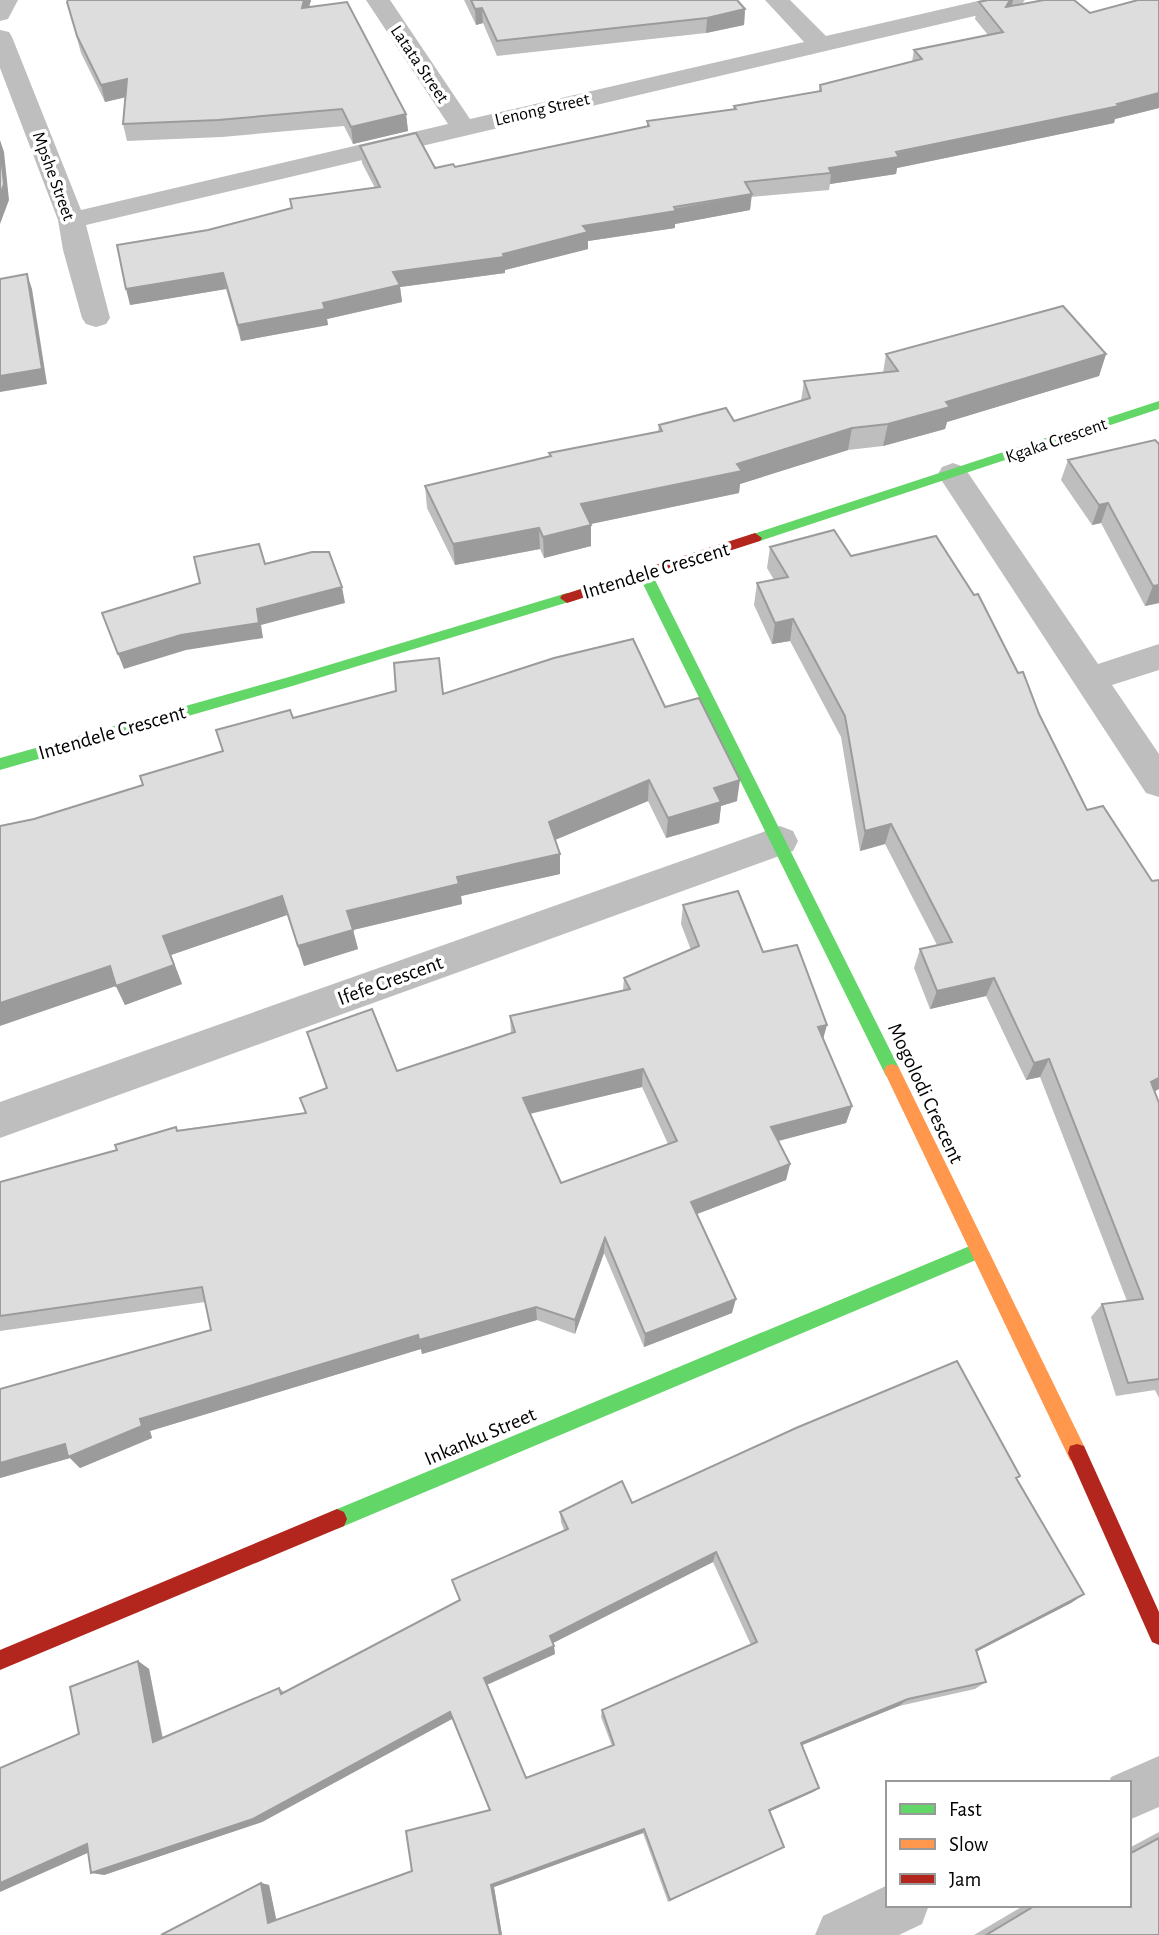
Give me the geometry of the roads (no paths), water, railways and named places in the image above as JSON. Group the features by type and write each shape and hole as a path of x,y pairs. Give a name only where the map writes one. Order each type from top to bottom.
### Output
{"street":[{"path":"0,14 6,0"},
{"name":"Latata Street","path":"378,0 463,128"},
{"path":"777,0 820,44"},
{"name":"Lenong Street","path":"72,220 1013,0"},
{"name":"Mpshe Street","path":"0,37 72,220 77,250 96,318"},
{"name":"Kgaka Crescent","path":"953,474 1159,405"},
{"path":"953,474 1159,783"},
{"name":"Intendele Crescent","path":"0,764 289,682 645,574 953,474"},
{"name":"Mogolodi Crescent","path":"645,574 872,1026 977,1251 1054,1402 1159,1635"},
{"path":"1092,680 1159,657"},
{"name":"Ifefe Crescent","path":"0,1120 780,841"},
{"name":"Inkanku Street","path":"0,1660 977,1251"},
{"path":"1131,1794 1159,1781"},
{"path":"842,1935 899,1907"}]}
